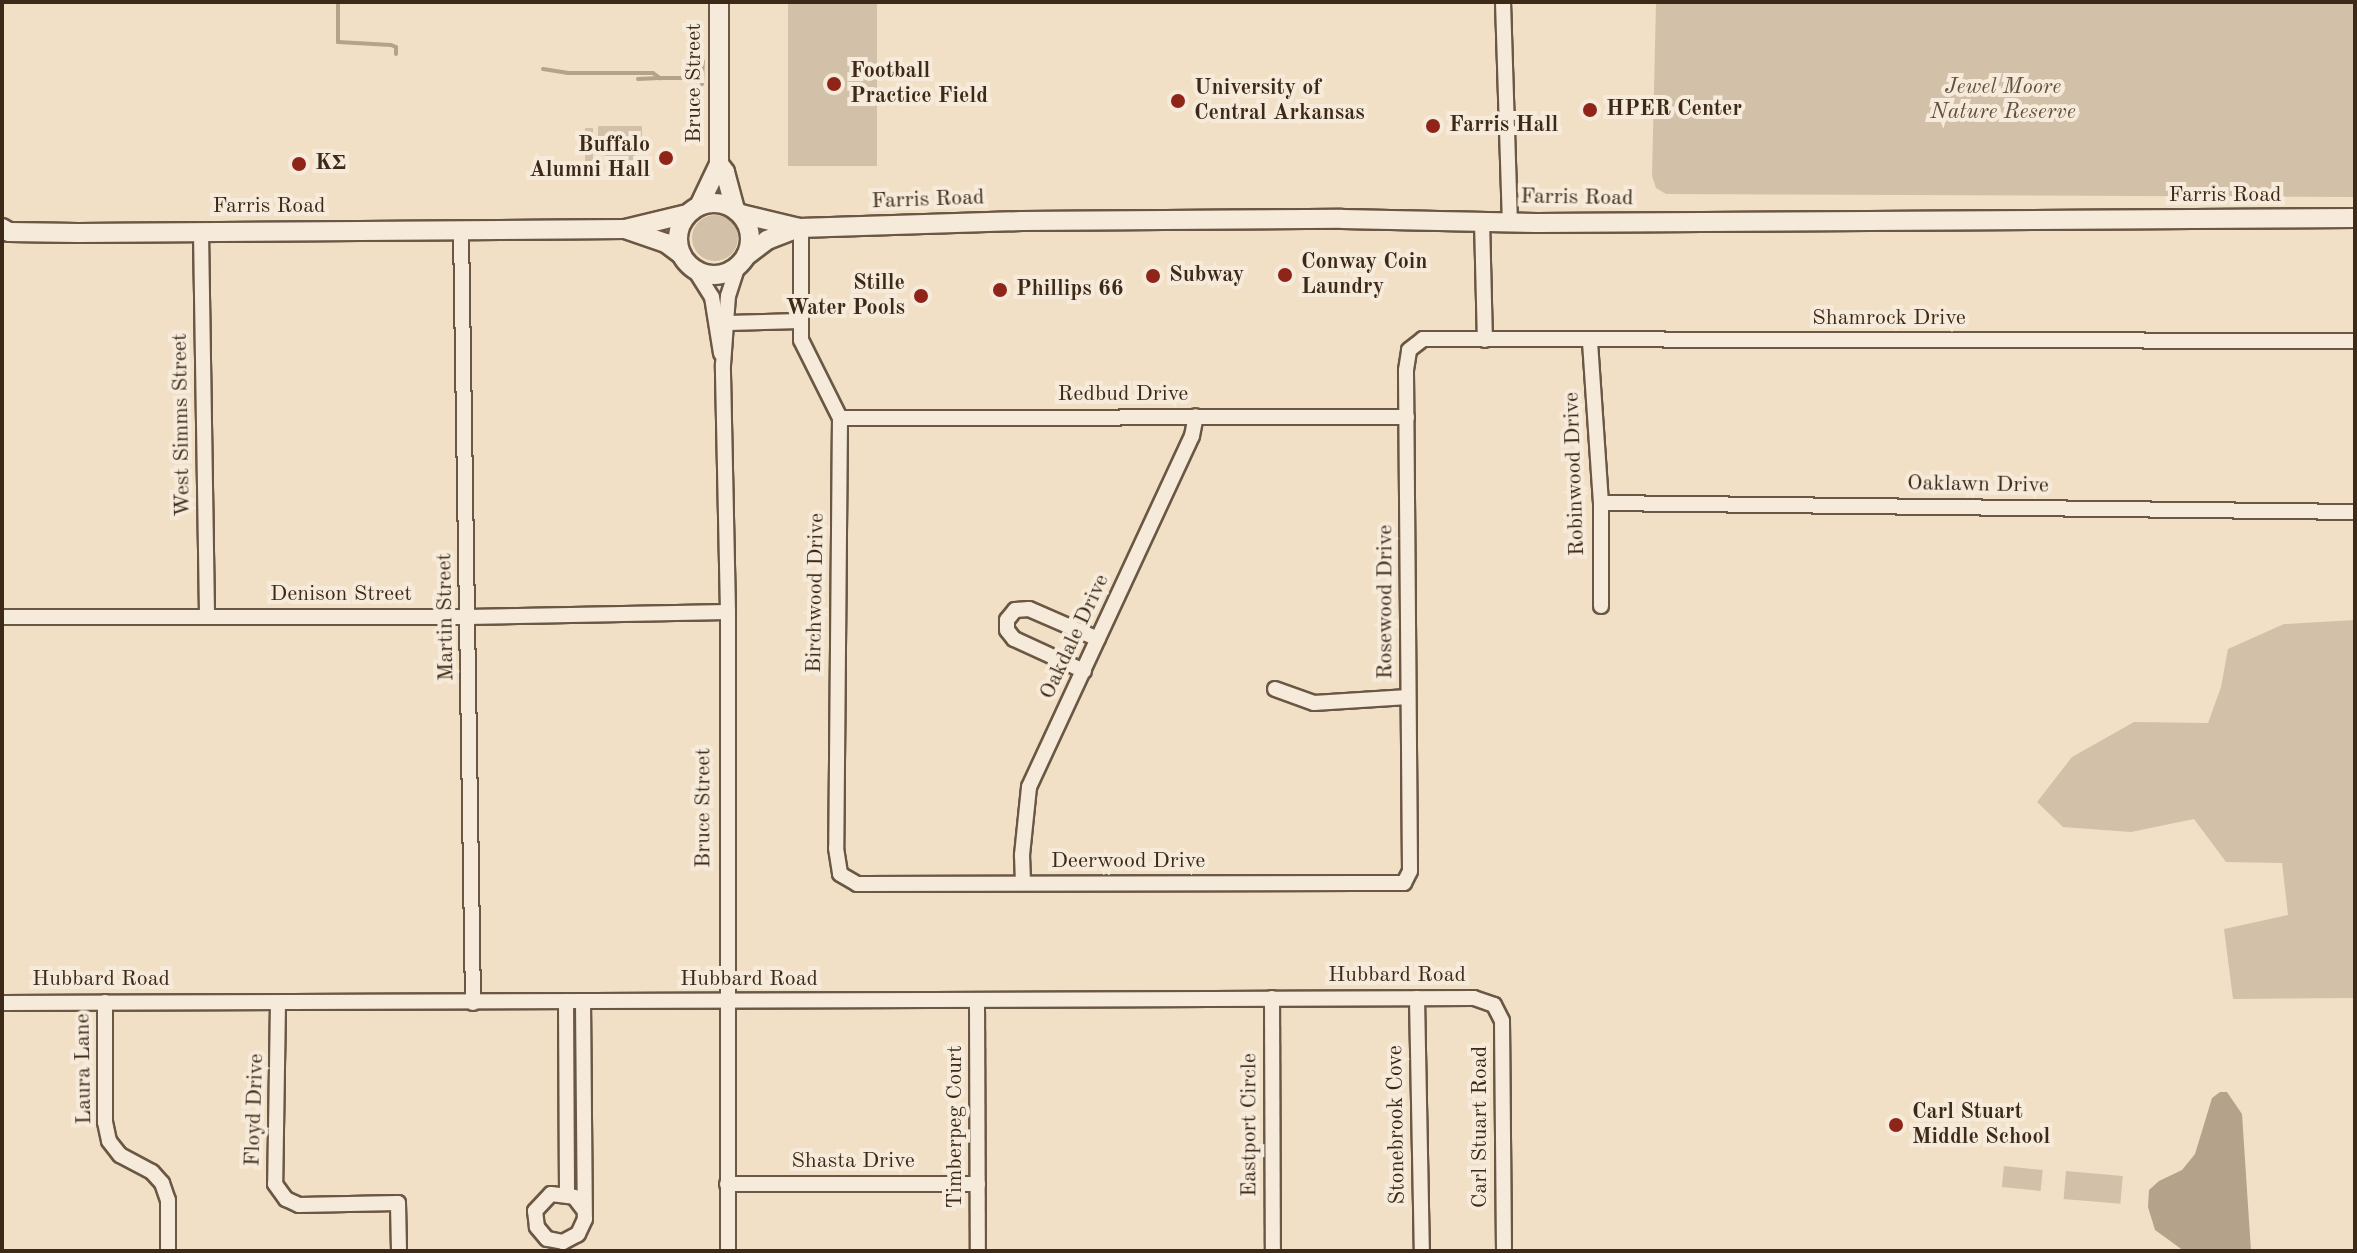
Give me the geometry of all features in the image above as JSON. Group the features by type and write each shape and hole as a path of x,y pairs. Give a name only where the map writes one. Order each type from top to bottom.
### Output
{"street":[{"name":"Bruce Street","path":"693,210 719,164 719,2"},
{"path":"1503,2 1510,222"},
{"name":"Bruce Street","path":"719,164 725,172 738,212"},
{"path":"713,202 738,212 750,234 742,262 716,275 695,270 682,255 678,234 693,210 713,202"},
{"name":"Farris Road","path":"4,232 625,229 693,210"},
{"name":"Farris Road","path":"738,212 800,228 1022,221 2355,218"},
{"path":"1482,220 1485,340"},
{"name":"Farris Road","path":"742,262 767,240 800,228"},
{"name":"Birchwood Drive","path":"800,228 801,340 840,418 836,848 840,874"},
{"name":"Farris Road","path":"625,229 666,243 682,255"},
{"name":"Martin Street","path":"461,230 473,1003"},
{"name":"West Simms Street","path":"201,232 207,617"},
{"name":"Bruce Street","path":"728,1251 728,612 723,365 728,296 742,262"},
{"name":"Bruce Street","path":"695,270 712,297 723,365"},
{"path":"728,323 800,321"},
{"name":"Shamrock Drive","path":"1423,339 1590,342 2355,341"},
{"name":"Rosewood Drive","path":"1410,871 1407,417 1409,350 1423,339"},
{"name":"Robinwood Drive","path":"1590,342 1601,503 1601,606"},
{"name":"Oakdale Drive","path":"1023,883 1022,855 1029,787 1192,436 1196,416"},
{"name":"Redbud Drive","path":"840,418 1407,417"},
{"name":"Oaklawn Drive","path":"1601,503 2355,512"},
{"path":"1084,671 1014,639 1007,630 1007,620 1015,610 1029,609 1098,639"},
{"name":"Denison Street","path":"2,617 467,617 728,612"},
{"path":"1275,689 1314,703 1408,697"},
{"name":"Deerwood Drive","path":"840,874 857,884 1385,886 1404,883 1410,871"},
{"name":"Eastport Circle","path":"1272,998 1273,1251"},
{"name":"Stonebrook Cove","path":"1417,998 1422,1251"},
{"name":"Hubbard Road","path":"2,1003 1474,998 1494,1005"},
{"path":"566,1001 567,1193"},
{"path":"583,1001 584,1210 583,1227 571,1240 555,1242 541,1234 535,1219 539,1204 551,1194 567,1193 584,1210"},
{"name":"Laura Lane","path":"105,1002 105,1122 109,1141 120,1155 152,1172 162,1183 168,1200 168,1251"},
{"name":"Timberpeg Court","path":"977,1002 978,1251"},
{"name":"Floyd Drive","path":"278,1003 275,1184 286,1199 299,1205 398,1203 399,1251"},
{"name":"Carl Stuart Road","path":"1494,1005 1502,1021 1504,1251"},
{"name":"Shasta Drive","path":"727,1184 978,1184"}],"green space":[{"name":"Football Practice Field","path":"788,2 877,2 877,166 788,166"},
{"name":"Jewel Moore Nature Reserve","path":"1656,2 2355,2 2355,197 1666,194 1656,188 1652,176"},
{"path":"598,126 642,126 642,146 635,146 635,160 605,160 605,147 598,146"},
{"path":"585,128 593,128 593,162 585,162"},
{"path":"715,215 731,222 738,238 731,254 715,261 699,254 692,238 699,222"},
{"path":"2355,620 2355,998 2233,999 2224,929 2288,915 2282,863 2226,862 2194,819 2131,832 2063,827 2037,802 2072,757 2134,722 2208,723 2221,687 2228,649 2284,624"},
{"path":"2004,1166 2043,1170 2041,1191 2002,1187"},
{"path":"2066,1171 2123,1176 2120,1204 2064,1199"}],"shaded area":[{"path":"2220,1092 2227,1092 2242,1114 2251,1251 2184,1251 2155,1230 2148,1207 2149,1190 2159,1181 2182,1170 2195,1154 2212,1098"}],"waterway":[{"path":"338,2 338,42 391,45 396,47 396,54"},
{"path":"702,84 703,61"},
{"path":"543,69 567,73 653,73 660,78 697,78"},
{"path":"638,79 659,78"}],"place":[{"name":"Football Practice Field","path":"834,84"},
{"name":"University of Central Arkansas","path":"1178,101"},
{"name":"HPER Center","path":"1590,110"},
{"name":"Farris Hall","path":"1433,126"},
{"name":"Buffalo Alumni Hall","path":"666,158"},
{"name":"KΣ","path":"299,164"},
{"name":"Conway Coin Laundry","path":"1285,275"},
{"name":"Subway","path":"1153,276"},
{"name":"Phillips 66","path":"1000,290"},
{"name":"Stille Water Pools","path":"921,296"},
{"name":"Carl Stuart Middle School","path":"1896,1125"}]}
